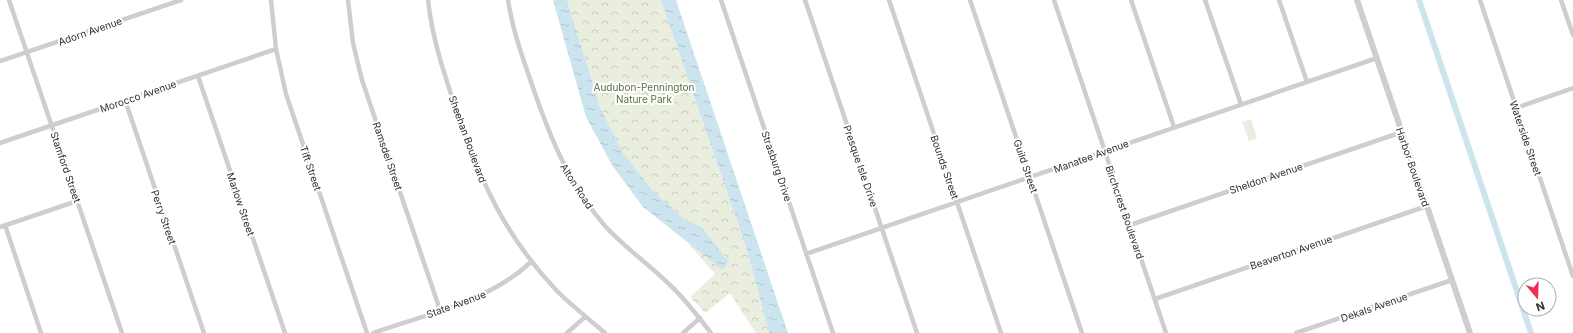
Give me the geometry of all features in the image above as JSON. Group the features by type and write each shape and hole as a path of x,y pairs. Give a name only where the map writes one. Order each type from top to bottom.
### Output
{"street":[{"name":"Stamford Street","path":"9,0 122,333"},
{"name":"Adorn Avenue","path":"0,61 180,0"},
{"name":"Tift Street","path":"271,0 276,49 291,109 367,333"},
{"name":"Ramsdel Street","path":"348,0 353,43 362,80 440,310"},
{"name":"Sheehan Boulevard","path":"428,0 437,52 474,160 503,220 531,262 558,292 605,333"},
{"name":"Alton Road","path":"508,0 518,43 546,126 571,179 605,226 627,248 670,285 700,318 711,333"},
{"name":"Strasburg Drive","path":"721,0 833,333"},
{"name":"Presque Isle Drive","path":"805,0 917,333"},
{"name":"Bounds Street","path":"889,0 1001,333"},
{"name":"Guild Street","path":"970,0 1082,333"},
{"name":"Birchcrest Boulevard","path":"1054,0 1166,333"},
{"path":"1131,0 1174,127"},
{"path":"1205,0 1240,104"},
{"path":"1279,0 1307,82"},
{"name":"Harbor Boulevard","path":"1357,0 1470,333"},
{"name":"Waterside Street","path":"1480,0 1573,276"},
{"path":"1561,0 1573,35"},
{"name":"Morocco Avenue","path":"0,143 276,49"},
{"name":"Manatee Avenue","path":"806,254 1376,58"},
{"name":"Marlow Street","path":"198,76 285,333"},
{"path":"1516,108 1573,88"},
{"name":"Perry Street","path":"125,100 204,333"},
{"name":"Sheldon Avenue","path":"1130,224 1402,132"},
{"path":"41,333 2,226 77,200"},
{"name":"Beaverton Avenue","path":"1155,299 1427,206"},
{"name":"State Avenue","path":"373,333 493,290 514,277 531,262"},
{"name":"Dekals Avenue","path":"1296,333 1452,280"},
{"path":"567,333 585,317"},
{"path":"683,333 700,318"}],"green space":[{"name":"Audubon-Pennington Nature Park","path":"567,0 661,0 747,250 769,333 756,333 730,293 705,313 690,297 715,274 687,242 723,269 729,262 702,227 684,219 652,190 623,153 600,107"},
{"path":"1251,119 1257,138 1249,141 1242,122"}],"water":[{"path":"553,0 567,0 600,107 623,153 652,190 684,219 702,227 729,262 723,270 643,207 612,165 586,117"},
{"path":"661,0 676,0 788,333 769,333 747,250"}],"waterway":[{"path":"1419,0 1531,333"}]}
